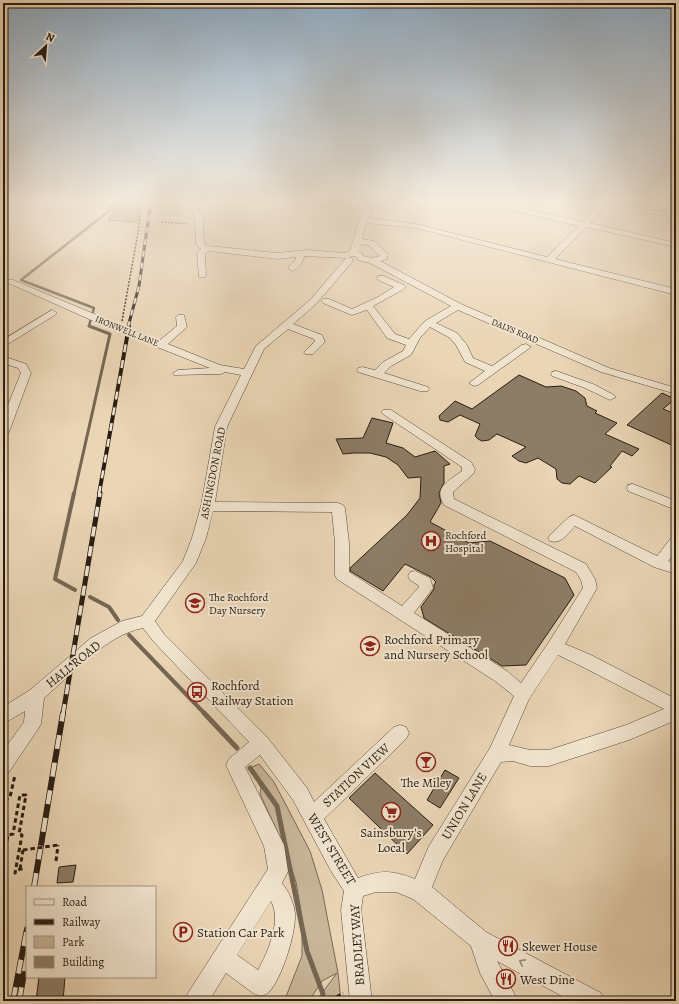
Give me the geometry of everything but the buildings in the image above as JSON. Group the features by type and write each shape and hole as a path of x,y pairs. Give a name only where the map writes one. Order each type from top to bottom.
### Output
{"street":[{"name":"ASHINGDON ROAD","path":"147,621 189,563 200,538 208,506 221,427 260,348 313,302 352,257 356,247"},
{"path":"373,262 384,257 384,254 376,247"},
{"path":"498,247 676,292"},
{"path":"549,260 562,247"},
{"path":"202,275 201,253 207,248"},
{"name":"DALYS ROAD","path":"207,248 277,256 300,254 352,257 373,262 458,306 605,370 676,391"},
{"path":"292,268 300,260 300,254"},
{"path":"326,301 352,312 401,287 381,278"},
{"name":"IRONWELL LANE","path":"10,282 161,345 229,371 247,373"},
{"path":"366,306 370,308 391,336 410,343"},
{"path":"377,374 388,364 407,353 410,343 428,323 458,306"},
{"path":"3,344 52,313"},
{"path":"161,345 182,322"},
{"path":"428,323 447,330 461,342 469,360 492,370"},
{"path":"286,325 318,337 320,342 309,352"},
{"path":"474,383 526,347"},
{"path":"3,359 22,366 26,373 3,432"},
{"path":"362,370 424,389"},
{"path":"589,386 605,370"},
{"path":"178,373 229,371"},
{"path":"556,374 589,386 610,397"},
{"name":"UNION LANE","path":"386,412 467,465 469,469 468,473 447,490 446,495 449,502 581,568 588,579 590,588 555,647 523,694 496,754 436,853 420,892"},
{"path":"633,488 676,506"},
{"path":"208,506 338,508 342,543 342,575 403,616 501,676 523,694"},
{"path":"555,538 574,520 659,563 676,569"},
{"path":"659,563 676,541"},
{"path":"403,616 426,588 425,582 415,576"},
{"name":"HALL ROAD","path":"3,716 36,695 97,643 127,626 147,621"},
{"name":"WEST STREET","path":"147,621 159,638 261,743 300,794 338,864 354,889 376,882 396,882 420,892 479,939 593,1001"},
{"path":"555,647 585,660 676,706"},
{"path":"4,764 32,724 36,695"},
{"path":"496,754 513,753 530,758 550,758 590,745 676,712"},
{"name":"STATION VIEW","path":"312,817 400,733"},
{"path":"196,1001 278,871 274,845 235,765 261,743"},
{"path":"224,958 261,985 271,968 278,950 284,926 282,902 270,884"},
{"name":"BRADLEY WAY","path":"352,997 352,910 354,889"},
{"path":"479,939 488,965 507,1001"}],"path":[{"path":"121,329 136,247"},
{"path":"3,808 5,800 10,798 16,769 4,764"},
{"path":"3,863 8,835 13,834 20,795 26,795 19,834 22,834 15,873 20,869 25,869"},
{"path":"20,869 23,850 58,846 56,861"},
{"path":"330,1001 352,997"}],"green space":[{"path":"259,764 274,782 310,851 322,890 338,973 341,1001 316,1001 337,973 322,981 309,1001 291,1001 285,999 302,956 302,917 296,882 285,848 260,794 261,788 252,771 252,767"}],"waterway":[{"path":"63,247 21,280 94,308 92,315"},
{"path":"89,326 91,318"},
{"path":"74,494 110,334 89,326"},
{"path":"74,493 55,579 75,590"},
{"path":"90,597 109,607 118,620"},
{"path":"129,635 205,714"},
{"path":"204,713 237,748"},
{"path":"250,768 277,806 307,951 323,994"}],"railway":[{"path":"128,327 139,286 144,247"},
{"path":"99,494 129,326"},
{"path":"63,714 100,493"},
{"path":"34,886 63,713"},
{"path":"13,1001 26,934"},
{"path":"19,1001 24,974"}],"place":[{"name":"Rochford Hospital","path":"431,541"},
{"name":"The Rochford Day Nursery","path":"195,603"},
{"name":"Rochford Primary and Nursery School","path":"370,646"},
{"name":"Rochford Railway Station","path":"197,692"},
{"name":"The Miley","path":"426,762"},
{"name":"Sainsbury's Local","path":"391,812"},
{"name":"Station Car Park","path":"183,932"},
{"name":"Skewer House","path":"508,946"},
{"name":"West Dine","path":"506,979"}]}
